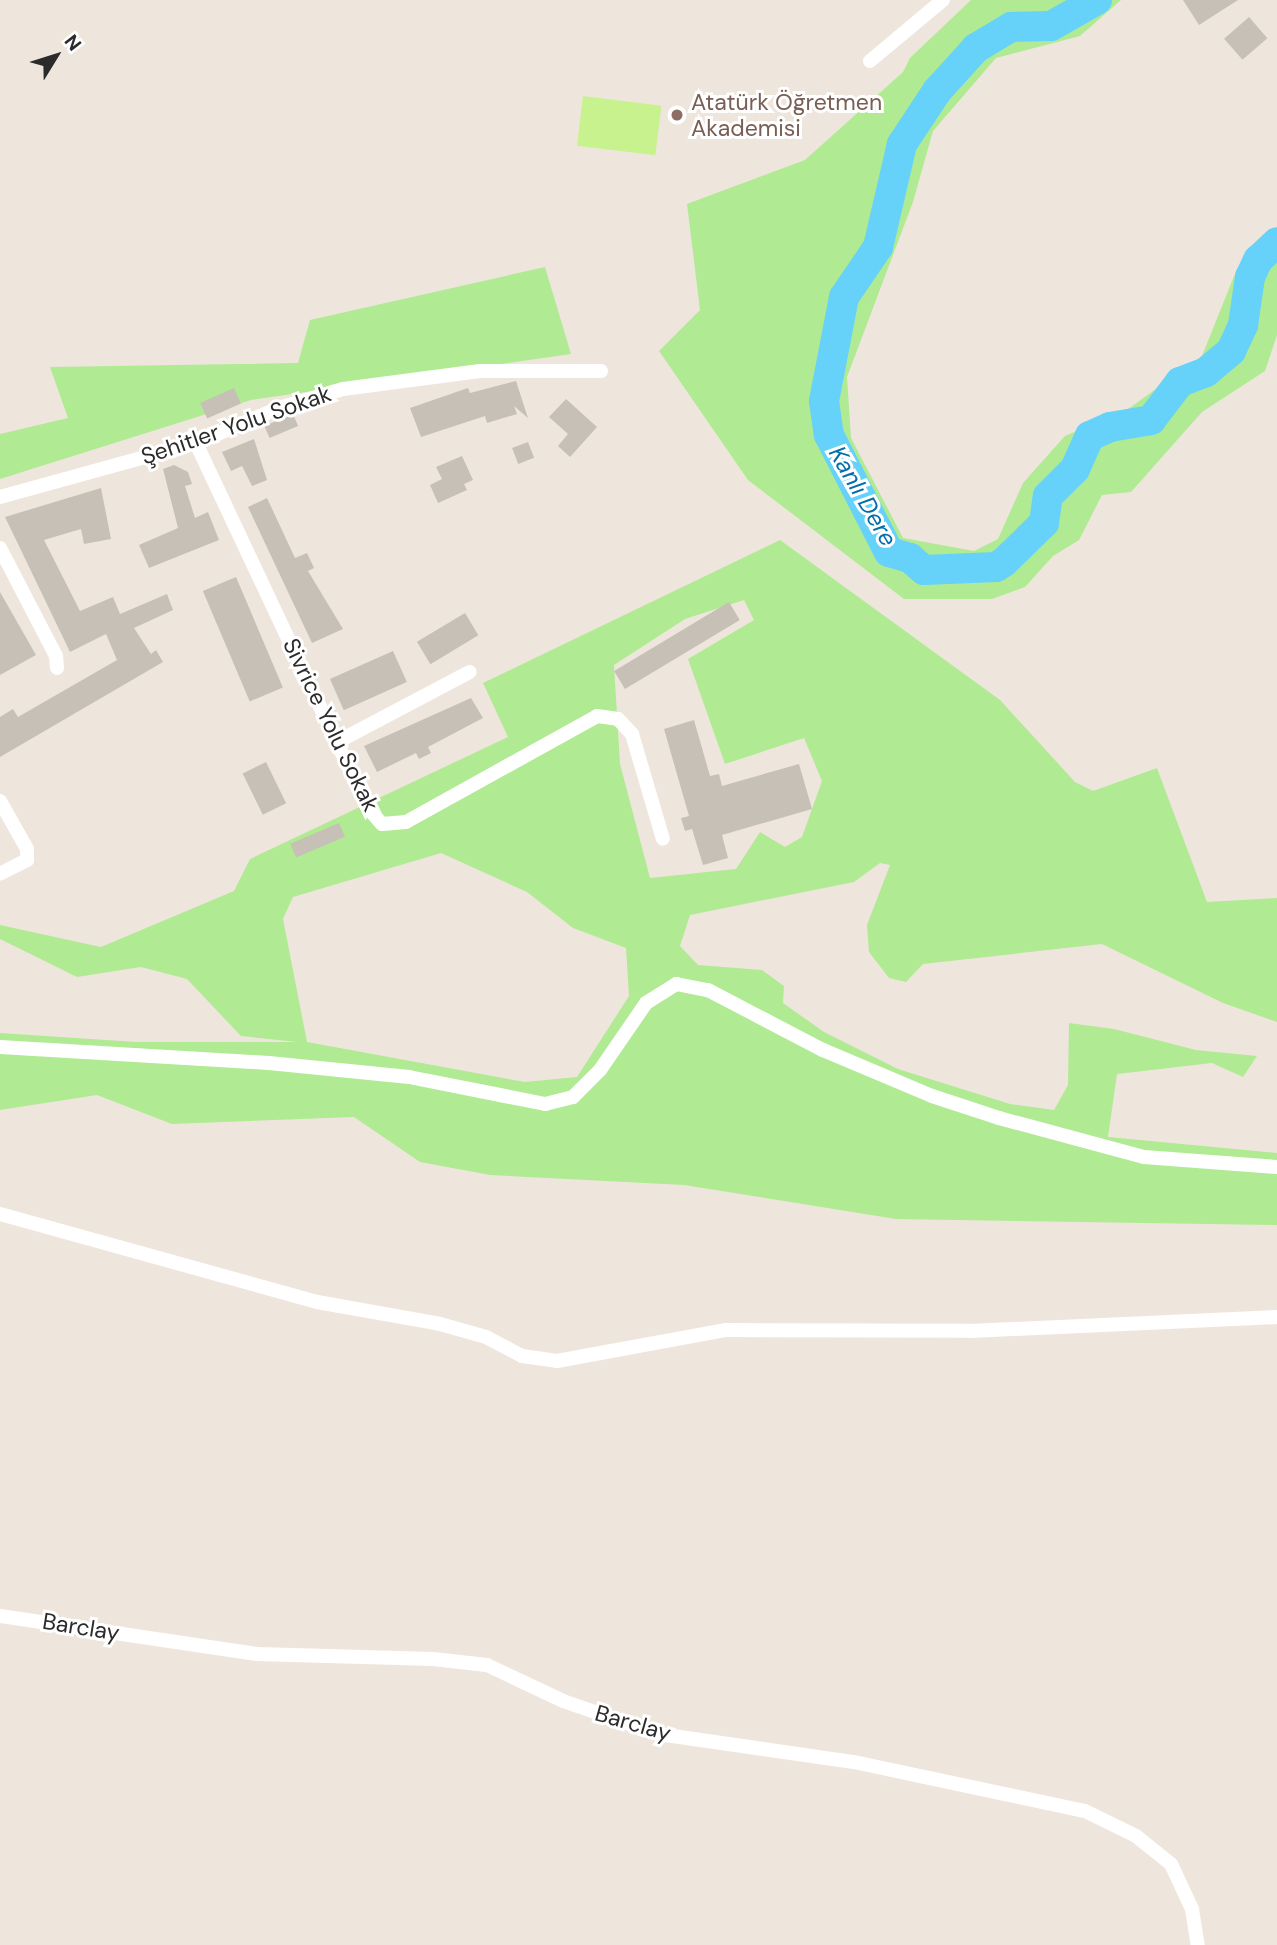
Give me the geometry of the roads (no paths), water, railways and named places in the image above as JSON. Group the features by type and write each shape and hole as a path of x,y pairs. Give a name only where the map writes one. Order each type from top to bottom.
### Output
{"street":[{"path":"870,61 943,0"},
{"name":"Şehitler Yolu Sokak","path":"0,497 196,443 279,408 343,389 480,371 601,371"},
{"name":"Sivrice Yolu Sokak","path":"196,443 368,808 382,824 406,822 597,716 618,719 632,734 663,839"},
{"path":"0,548 56,656 57,668"},
{"path":"337,742 470,672"},
{"path":"0,801 27,849 27,860 0,874"},
{"path":"0,1047 269,1063 409,1077 545,1104 573,1097 600,1070 646,1003 676,984 708,990 823,1050 932,1096 999,1118 1144,1157 1277,1167"},
{"path":"0,1214 317,1302 440,1324 486,1337 522,1356 557,1361 726,1331 970,1331 1203,1317 1277,1317"},
{"name":"Barclay","path":"0,1616 257,1654 433,1658 487,1665 562,1701 659,1734 854,1762 1085,1811 1136,1836 1171,1864 1192,1909 1198,1945"}],"waterway":[{"name":"Kanlı Dere","path":"1097,0 1051,26 1011,27 976,48 937,91 902,144 878,247 844,297 824,401 829,435 889,552 910,558 924,570 996,567 1004,562 1044,523 1048,496 1075,469 1090,436 1110,427 1151,420 1180,382 1206,372 1231,351 1243,325 1250,277 1258,260 1277,242"}],"place":[{"name":"Atatürk Öğretmen Akademisi","path":"677,115"}]}
